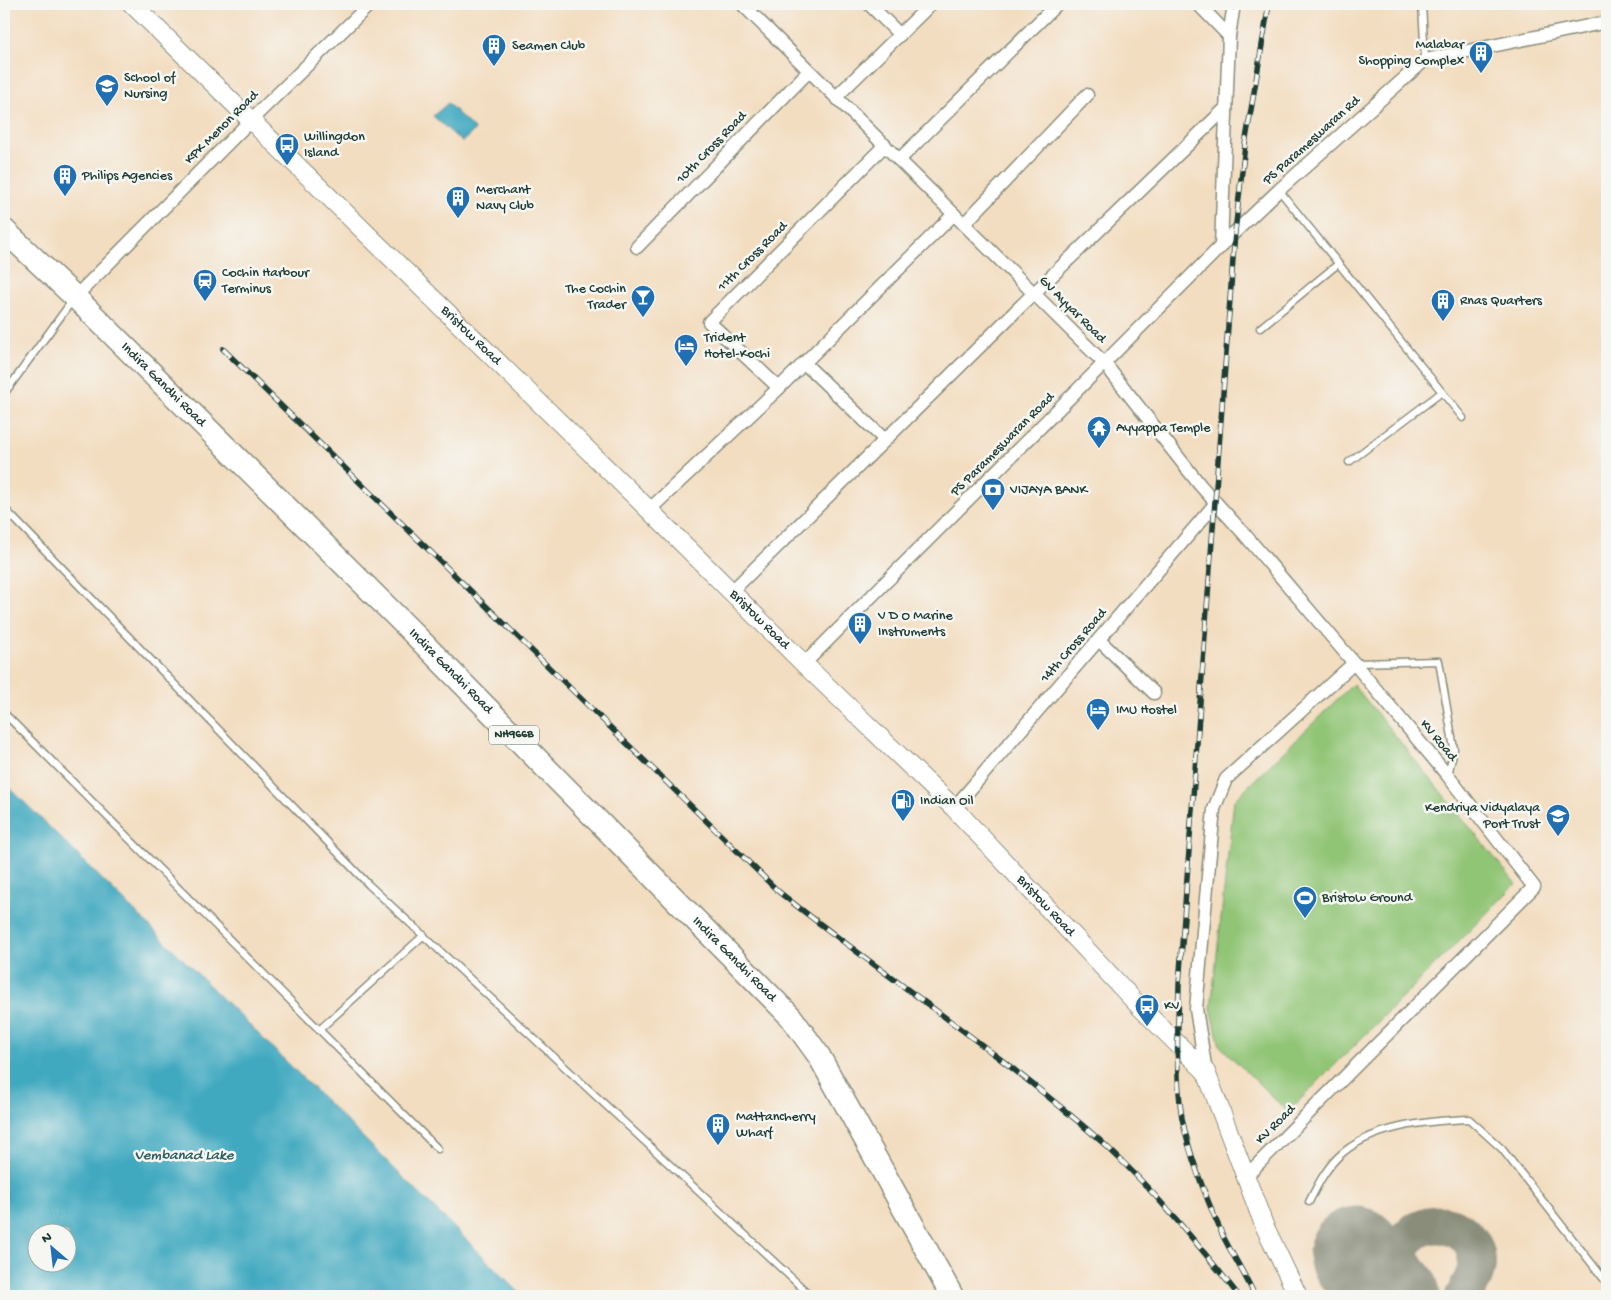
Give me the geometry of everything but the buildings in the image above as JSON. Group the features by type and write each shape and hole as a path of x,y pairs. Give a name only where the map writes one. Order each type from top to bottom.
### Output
{"highway":[{"name":"Indira Gandhi Road","path":"4,230 75,297 415,635 790,1017 819,1056 952,1296"}],"street":[{"name":"Bristow Road","path":"132,4 804,664 954,808 1140,1007 1206,1072 1264,1225 1298,1296"},
{"name":"KPK Menon Road","path":"75,297 250,121 370,4"},
{"name":"GV Ayyar Road","path":"742,4 1106,364 1200,485 1354,663"},
{"path":"869,4 900,35"},
{"path":"836,97 931,4"},
{"path":"899,160 1057,4"},
{"path":"1198,4 1229,36"},
{"path":"1221,246 1229,36 1234,4"},
{"path":"1426,60 1607,22"},
{"name":"PS Parameswaran Rd","path":"1221,246 1279,190 1426,60"},
{"name":"10th Cross Road","path":"637,247 809,70"},
{"path":"964,224 1088,95"},
{"path":"731,592 1034,293 1226,108"},
{"name":"11th Cross Road","path":"779,388 710,322 885,145"},
{"path":"649,510 779,388 954,214"},
{"name":"PS Parameswaran Road","path":"804,664 1106,364 1221,246"},
{"path":"804,363 885,440"},
{"name":"14th Cross Road","path":"954,808 1216,503"},
{"path":"1099,640 1154,693"},
{"path":"1206,1072 1196,1009 1214,809 1226,779 1354,663"},
{"name":"KV Road","path":"1245,1177 1534,887 1448,776 1354,663"}],"lane":[{"path":"1422,4 1426,60"},
{"path":"1279,190 1462,418"},
{"path":"1260,328 1338,264"},
{"path":"4,394 75,297"},
{"path":"1349,462 1442,392"},
{"path":"4,508 370,885 811,1296"},
{"path":"1354,663 1439,661 1454,749 1448,776"},
{"path":"4,713 438,1149"},
{"path":"319,1030 424,935"},
{"path":"1309,1202 1322,1176 1339,1156 1370,1136 1432,1121 1469,1119 1502,1149 1607,1283"}],"green space":[{"path":"1353,684 1516,884 1288,1112 1220,1046 1211,1008 1234,800"}],"water":[{"path":"448,103 475,130 462,142 433,116"},
{"name":"Vembanad Lake","path":"4,782 523,1296 4,1296"}],"taxiway":[{"path":"1396,1296 1393,1273 1399,1251 1408,1237 1420,1229 1432,1225 1446,1225 1458,1230 1468,1238 1474,1249 1477,1264 1472,1281 1464,1296"}],"runway":[{"path":"1356,1254 1393,1296"}],"railway":[{"path":"1255,1296 1223,1236 1189,1148 1180,1101 1178,1035 1179,985 1235,232 1245,145 1269,4"},
{"path":"223,349 779,892 984,1046 1103,1143 1191,1236 1239,1296"}],"place":[{"name":"Seamen Club","path":"494,67"},
{"name":"Malabar Shopping Complex","path":"1481,74"},
{"name":"School of Nursing","path":"107,107"},
{"name":"Willingdon Island","path":"287,166"},
{"name":"Philips Agencies","path":"65,197"},
{"name":"Merchant Navy Club","path":"458,219"},
{"name":"Cochin Harbour Terminus","path":"205,302"},
{"name":"The Cochin Trader","path":"643,318"},
{"name":"Rnas Quarters","path":"1443,322"},
{"name":"Trident Hotel-Kochi","path":"686,367"},
{"name":"Ayyappa Temple","path":"1099,449"},
{"name":"VIJAYA BANK","path":"993,511"},
{"name":"V D O Marine Instruments","path":"860,645"},
{"name":"IMU Hostel","path":"1098,731"},
{"name":"Indian Oil","path":"903,822"},
{"name":"Kendriya Vidyalaya Port Trust","path":"1558,837"},
{"name":"Bristow Ground","path":"1305,919"},
{"name":"KV","path":"1147,1027"},
{"name":"Mattancherry Wharf","path":"718,1146"}]}
